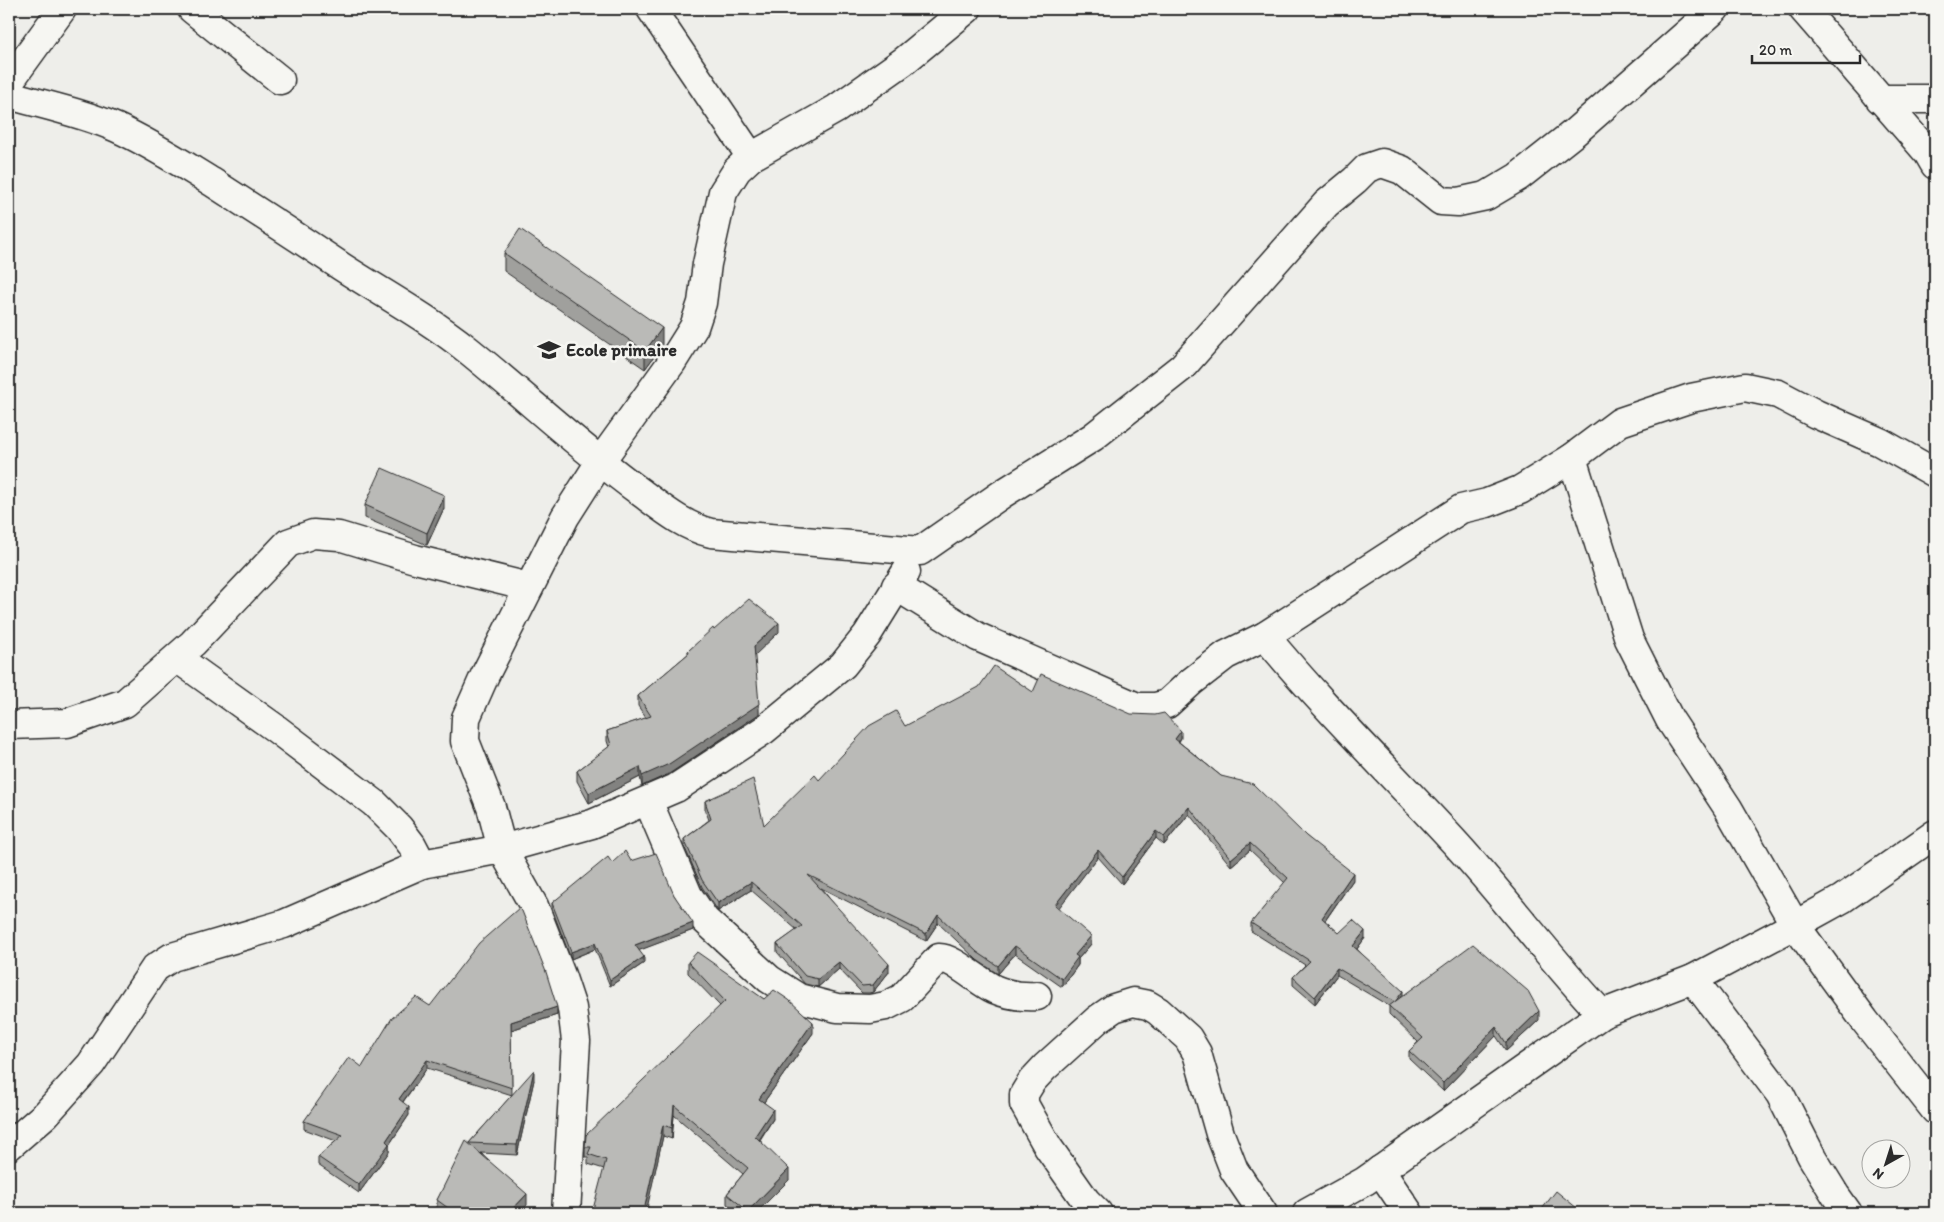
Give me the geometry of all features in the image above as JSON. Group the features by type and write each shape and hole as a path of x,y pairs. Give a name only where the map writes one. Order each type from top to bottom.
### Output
{"street":[{"path":"9,82 62,9"},
{"path":"192,9 280,80"},
{"path":"651,9 751,157"},
{"path":"566,1213 576,1040 575,1024 561,975 534,906 502,849 491,807 465,741 466,718 485,675 565,517 600,462 672,362 694,327 702,303 707,264 723,192 737,170 751,157 836,109 904,61 967,9"},
{"path":"9,1146 46,1114 91,1064 155,968 172,957 284,924 422,864 502,849 592,824 676,788 764,730 843,665 867,636 896,586 920,551 1002,494 1093,437 1182,367 1326,204 1356,180 1367,168 1382,163 1402,170 1441,201 1458,202 1486,196 1518,177 1576,132 1714,9"},
{"path":"1803,9 1928,153 1935,165"},
{"path":"9,95 116,128 188,167 359,278 423,317 526,397 600,462 676,518 695,529 711,533 920,551"},
{"path":"1880,99 1935,99"},
{"path":"896,586 978,637 1137,706 1155,707 1167,704 1226,655 1265,636 1461,509 1487,503 1520,490 1572,458 1620,422 1691,398 1745,386 1778,394 1816,414 1880,442 1935,473"},
{"path":"1572,458 1629,639 1670,720 1728,808 1795,925 1865,1021 1935,1110"},
{"path":"9,724 66,723 104,712 125,703 177,658 288,543 313,534 339,536 415,558 529,587"},
{"path":"1265,636 1337,720 1458,846 1570,980 1602,1014"},
{"path":"177,658 275,728 374,803 412,845 422,864"},
{"path":"648,801 688,894 705,920 769,979 799,998 837,1008 870,1009 886,1006 902,998 939,958 951,961 993,988 1022,997 1036,996"},
{"path":"1308,1213 1380,1170 1602,1014 1693,979 1795,925 1842,898 1935,834"},
{"path":"1693,979 1780,1094 1812,1158 1848,1213"},
{"path":"1098,1213 1086,1201 1048,1147 1024,1104 1024,1094 1032,1081 1098,1019 1114,1008 1133,1002 1148,1005 1158,1011 1188,1038 1197,1053 1220,1134 1234,1170 1263,1213"},
{"path":"1380,1170 1409,1213"}],"building":[{"path":"520,229 662,328 645,351 504,253"},
{"path":"382,468 444,495 427,533 365,505"},
{"path":"749,599 779,623 754,646 759,704 669,764 642,776 640,767 589,793 577,771 611,745 607,731 651,716 638,696 689,653 688,651 713,628 714,630"},
{"path":"994,666 1033,692 1041,674 1131,714 1155,715 1164,713 1181,731 1175,739 1221,776 1253,784 1306,836 1353,873 1322,918 1339,933 1353,920 1365,931 1353,946 1403,991 1395,1002 1337,968 1315,997 1293,977 1310,961 1251,923 1288,878 1250,843 1231,859 1189,807 1164,837 1156,831 1122,877 1098,850 1055,905 1091,936 1075,955 1078,957 1062,979 1015,946 998,966 977,952 938,915 926,934 808,875 889,964 873,985 862,986 839,962 818,979 805,976 777,944 802,926 751,882 718,903 702,880 684,839 711,819 705,801 753,779 764,825 815,775 819,780 869,726 896,711 905,726 979,687"},
{"path":"625,851 631,861 656,853 674,895 693,923 635,945 644,957 610,980 595,943 571,952 552,903 608,857 612,863"},
{"path":"519,908 522,911 546,972 557,1007 511,1022 512,1088 427,1060 399,1099 409,1107 386,1141 389,1144 359,1185 318,1157 343,1135 304,1121 349,1057 362,1067 392,1018 416,997 430,1006 479,943"},
{"path":"1473,944 1528,991 1539,1011 1506,1043 1496,1027 1443,1083 1409,1051 1423,1038 1389,1006"},
{"path":"697,952 764,999 774,990 789,1000 813,1022 759,1099 773,1109 755,1136 789,1169 748,1211 727,1194 748,1168 674,1105 672,1128 663,1125 645,1206 649,1207 647,1213 592,1213 606,1160 588,1154 591,1147 585,1147 586,1135 725,1001 688,962"},
{"path":"534,1070 517,1145 469,1143"},
{"path":"466,1141 527,1194 509,1213 455,1213 437,1200"},
{"path":"1556,1191 1583,1213 1539,1213"}],"place":[{"name":"Ecole primaire","path":"549,350"}]}
